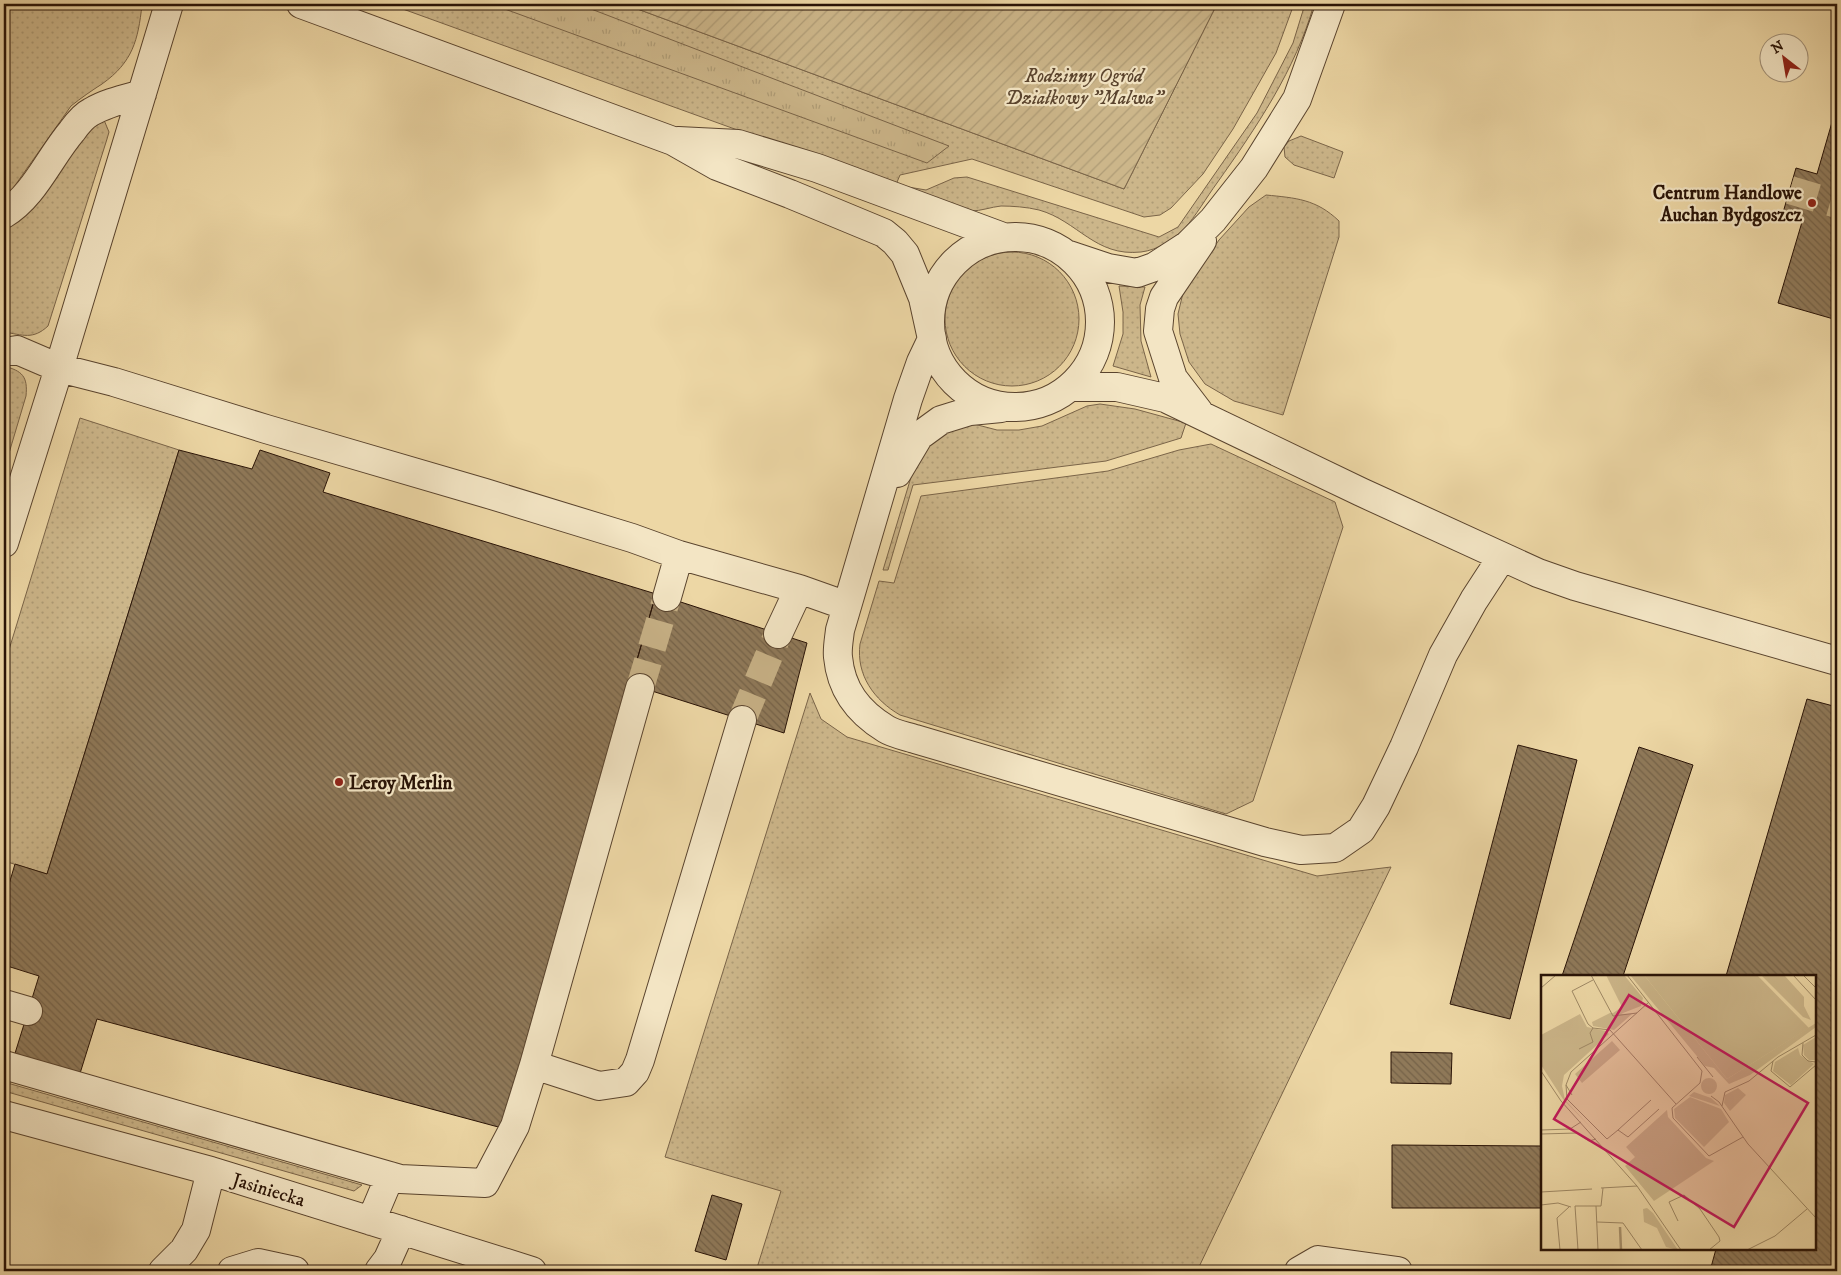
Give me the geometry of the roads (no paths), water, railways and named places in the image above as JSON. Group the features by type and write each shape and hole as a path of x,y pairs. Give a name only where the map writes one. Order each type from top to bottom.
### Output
{"street":[{"path":"4,543 169,4"},
{"path":"300,4 673,141 718,166 884,233 905,254 923,298 932,339 941,365 958,386 981,400 1008,407"},
{"path":"1331,4 1297,99 1254,168 1213,220 1188,245 1154,267 1137,273 1108,268 1068,254 1048,243 1026,237 1003,238 977,246 955,262 938,285 930,311 932,339 921,362 908,399 878,507 840,630 838,656 844,684 851,699 857,706 887,729 925,742 1265,842 1301,850 1335,848 1361,830 1376,806 1404,747 1443,655 1474,600 1502,557"},
{"path":"4,214 12,210 22,199 63,141 90,112 114,102 142,94"},
{"path":"673,141 738,144 817,168 1003,238"},
{"path":"1202,416 1173,378 1158,331 1160,309 1164,297 1239,186"},
{"path":"878,507 919,436 941,420 970,411 1030,406 1052,399 1071,387 1088,368 1098,345 1101,320 1096,294 1085,272 1068,254"},
{"path":"4,352 17,350 59,368 114,382 494,496 632,538 679,555 799,589 847,606"},
{"path":"1071,387 1117,387 1165,398 1336,481 1538,573 1575,586 1837,661"},
{"path":"667,598 679,555"},
{"path":"778,634 799,589"},
{"path":"4,1066 400,1179 486,1183 515,1126 534,1065 640,688"},
{"path":"534,1065 599,1086 626,1082 635,1072 742,720"},
{"name":"Jasiniecka","path":"4,1115 211,1171 532,1271"},
{"path":"163,1271 184,1250 196,1230 211,1171"},
{"path":"371,1221 390,1176"},
{"path":"379,1271 388,1259 400,1230"},
{"path":"1299,1271 1318,1260 1398,1271"},
{"path":"232,1271 258,1263 295,1271"}],"tunnel":[{"path":"1790,190 1837,204"},
{"path":"640,688 667,597"},
{"path":"742,720 778,634"}],"place":[{"name":"Centrum Handlowe Auchan Bydgoszcz","path":"1812,203"},
{"name":"Leroy Merlin","path":"339,782"}],"park label":[{"name":"Rodzinny Ogród Działkowy \"Malwa\"","path":"1084,86"}]}
